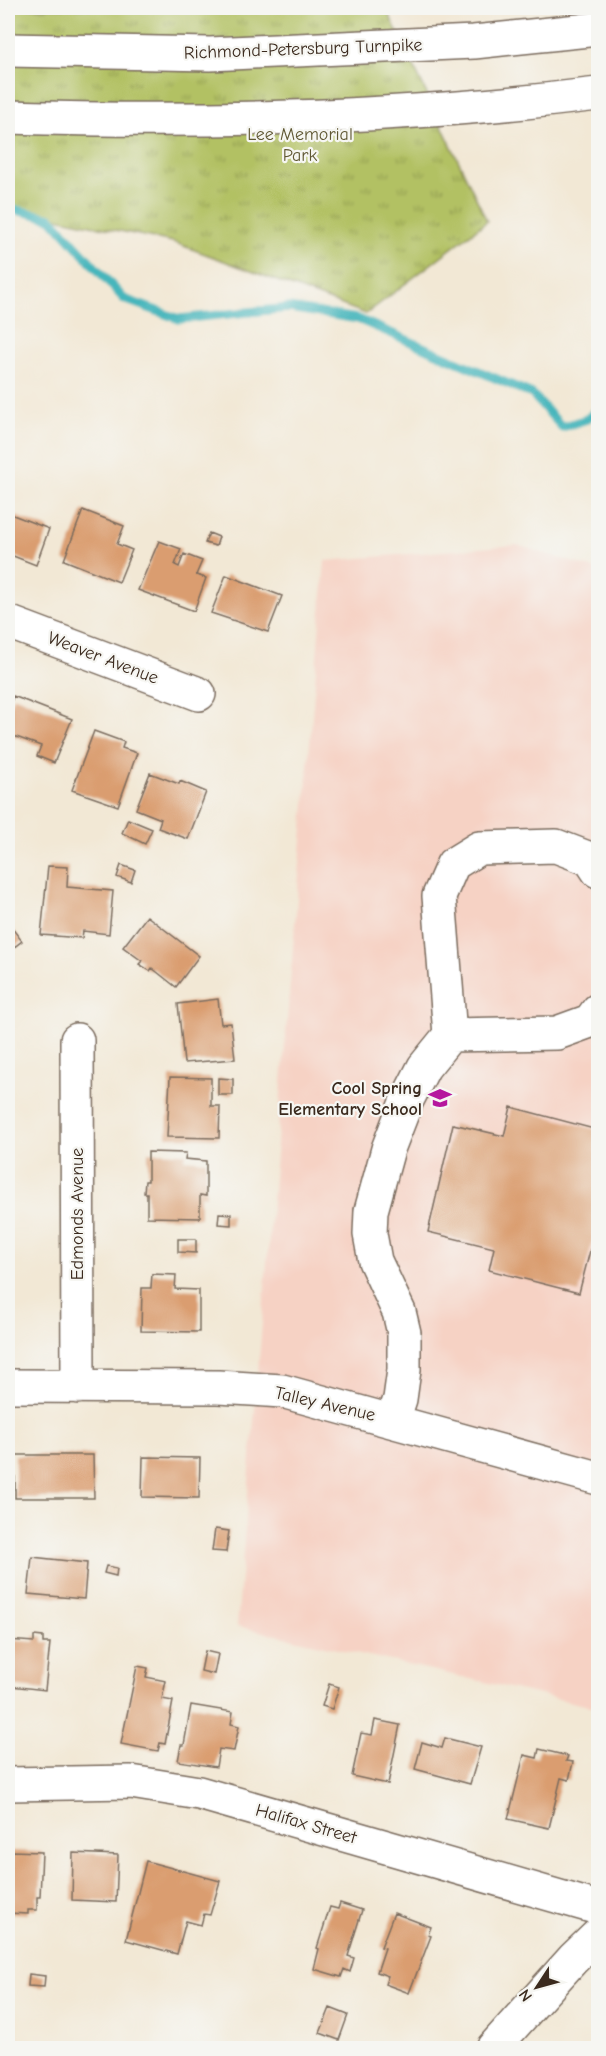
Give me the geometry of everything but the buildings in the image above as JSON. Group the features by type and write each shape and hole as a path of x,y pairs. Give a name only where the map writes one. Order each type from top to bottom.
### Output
{"main road":[{"name":"Richmond-Petersburg Turnpike","path":"8,50 210,54 474,42 598,29"},
{"path":"8,117 129,120 334,116 553,100 598,94"},
{"name":"Weaver Avenue","path":"8,622 199,694"},
{"path":"393,1420 400,1399 404,1370 404,1333 399,1312 375,1261 370,1234 371,1211 388,1149 407,1100 424,1067 450,1035 439,896 453,864 479,848 555,846 590,859 598,871"},
{"path":"450,1035 557,1032 590,1021 598,1010"},
{"name":"Edmonds Avenue","path":"77,1040 78,1387"},
{"name":"Talley Avenue","path":"8,1386 218,1387 282,1391 598,1478"},
{"name":"Halifax Street","path":"8,1784 130,1782 199,1793 598,1908"},
{"path":"493,2049 573,1959 598,1935"}],"shaded area":[{"name":"Cool Spring Elementary School","path":"517,545 598,570 598,1708 237,1626 325,561"}],"green space":[{"name":"Lee Memorial Park","path":"8,8 386,8 487,221 366,314 173,242 8,208"}],"waterway":[{"path":"8,208 51,218 124,299 179,319 289,308 358,319 532,394 562,427 587,419 598,409"}],"place":[{"name":"Cool Spring Elementary School","path":"440,1098"}]}
